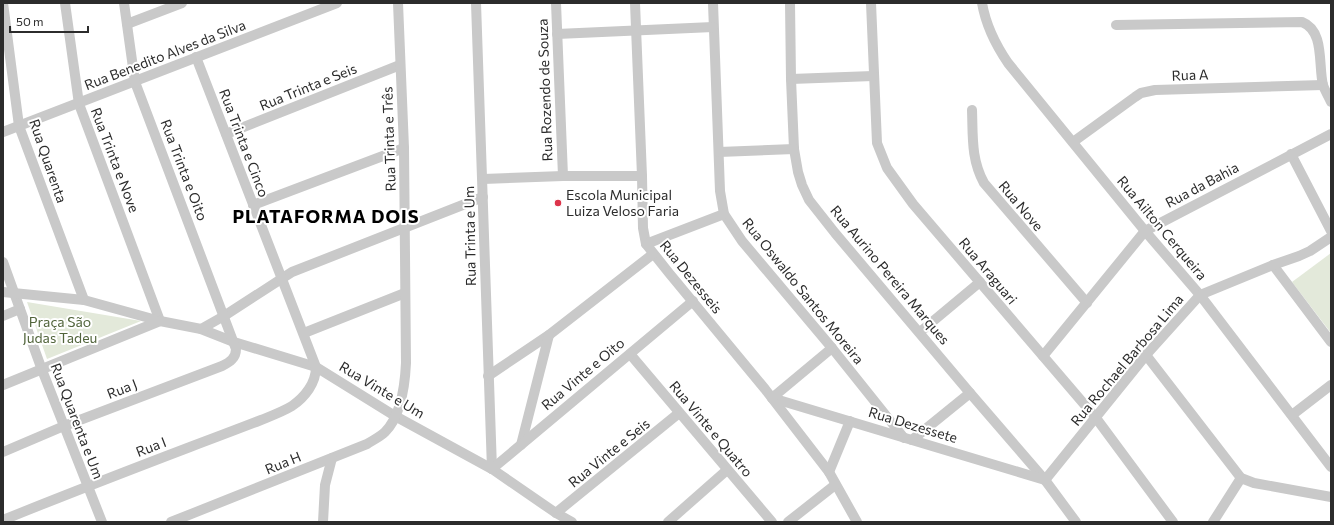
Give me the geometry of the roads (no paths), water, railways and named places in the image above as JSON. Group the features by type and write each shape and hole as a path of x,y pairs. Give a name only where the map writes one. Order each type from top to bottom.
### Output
{"street":[{"name":"Rua Quarenta","path":"3,3 19,126 84,300"},
{"name":"Rua Trinta e Nove","path":"65,3 79,104 160,321"},
{"name":"Rua Trinta e Oito","path":"124,3 135,82 234,342"},
{"path":"128,24 182,3"},
{"name":"Rua Benedito Alves da Silva","path":"3,132 79,104 337,3"},
{"name":"Rua Trinta e Três","path":"395,416 405,378 404,148 398,3"},
{"name":"Rua Trinta e Um","path":"476,3 492,469"},
{"name":"Rua Rozendo de Souza","path":"556,3 563,176"},
{"name":"Rua Dezesseis","path":"635,3 643,228 646,244 772,398 829,472 835,485 858,522"},
{"name":"Rua Oswaldo Santos Moreira","path":"713,3 720,191 724,214 742,241 908,439"},
{"name":"Rua Aurino Pereira Marques","path":"790,3 794,149 798,172 809,200 835,233 1045,480 1076,522"},
{"name":"Rua Araguari","path":"871,3 877,143 887,168 912,204 1096,418 1174,522"},
{"name":"Rua Ailton Cerqueira","path":"982,3 984,18 996,46 1008,63 1145,231 1200,295 1331,467"},
{"path":"1116,25 1302,22 1309,25 1316,34 1323,85 1331,102"},
{"path":"557,34 713,27"},
{"name":"Rua Trinta e Cinco","path":"196,57 316,367"},
{"name":"Rua Trinta e Seis","path":"226,134 400,66"},
{"path":"791,79 873,76"},
{"name":"Rua A","path":"1073,142 1135,97 1155,90 1323,85"},
{"name":"Rua Nove","path":"972,110 973,152 975,164 984,184 1087,303"},
{"name":"Rua da Bahia","path":"1043,356 1145,231 1331,134"},
{"path":"253,205 404,148"},
{"path":"719,152 794,149"},
{"path":"1291,154 1331,232"},
{"path":"483,179 563,176 642,176"},
{"path":"201,329 224,316 282,278 301,268 483,197"},
{"path":"646,244 724,214"},
{"name":"Rua Rochael Barbosa Lima","path":"1045,480 1146,355 1200,295 1273,264 1299,256 1310,251 1331,237"},
{"path":"488,376 549,335 653,254"},
{"name":"Rua Quarenta e Um","path":"3,262 42,370 102,522"},
{"path":"1273,264 1331,342"},
{"path":"920,332 980,282"},
{"name":"Rua Vinte e Um","path":"3,292 84,300 160,321 201,329 234,342 316,367 395,416 492,469 556,514 572,522"},
{"path":"304,333 405,293"},
{"name":"Rua Vinte e Oito","path":"492,469 693,301"},
{"path":"3,316 20,309"},
{"path":"3,385 160,321"},
{"path":"520,445 549,335"},
{"name":"Rua J","path":"3,452 64,426 227,364 235,357 236,349 234,342"},
{"path":"772,398 832,348"},
{"name":"Rua Vinte e Quatro","path":"630,354 679,414 772,522"},
{"path":"1146,355 1241,478 1254,483 1331,497"},
{"name":"Rua I","path":"3,520 235,430 292,406 306,394 312,385 316,375 316,367"},
{"path":"1292,415 1331,385"},
{"path":"908,439 970,393"},
{"name":"Rua Dezessete","path":"772,398 1045,480"},
{"name":"Rua Vinte e Seis","path":"556,514 679,414"},
{"name":"Rua H","path":"171,522 367,444 386,431 395,416"},
{"path":"829,472 850,421"},
{"path":"323,522 325,485 332,458"},
{"path":"668,522 727,470"},
{"path":"1213,522 1241,478"},
{"path":"788,522 835,485"}],"place":[{"name":"Escola Municipal Luiza Veloso Faria","path":"558,203"}],"district":[{"name":"PLATAFORMA DOIS","path":"326,217"}],"park label":[{"name":"Praça São Judas Tadeu","path":"60,330"}]}
